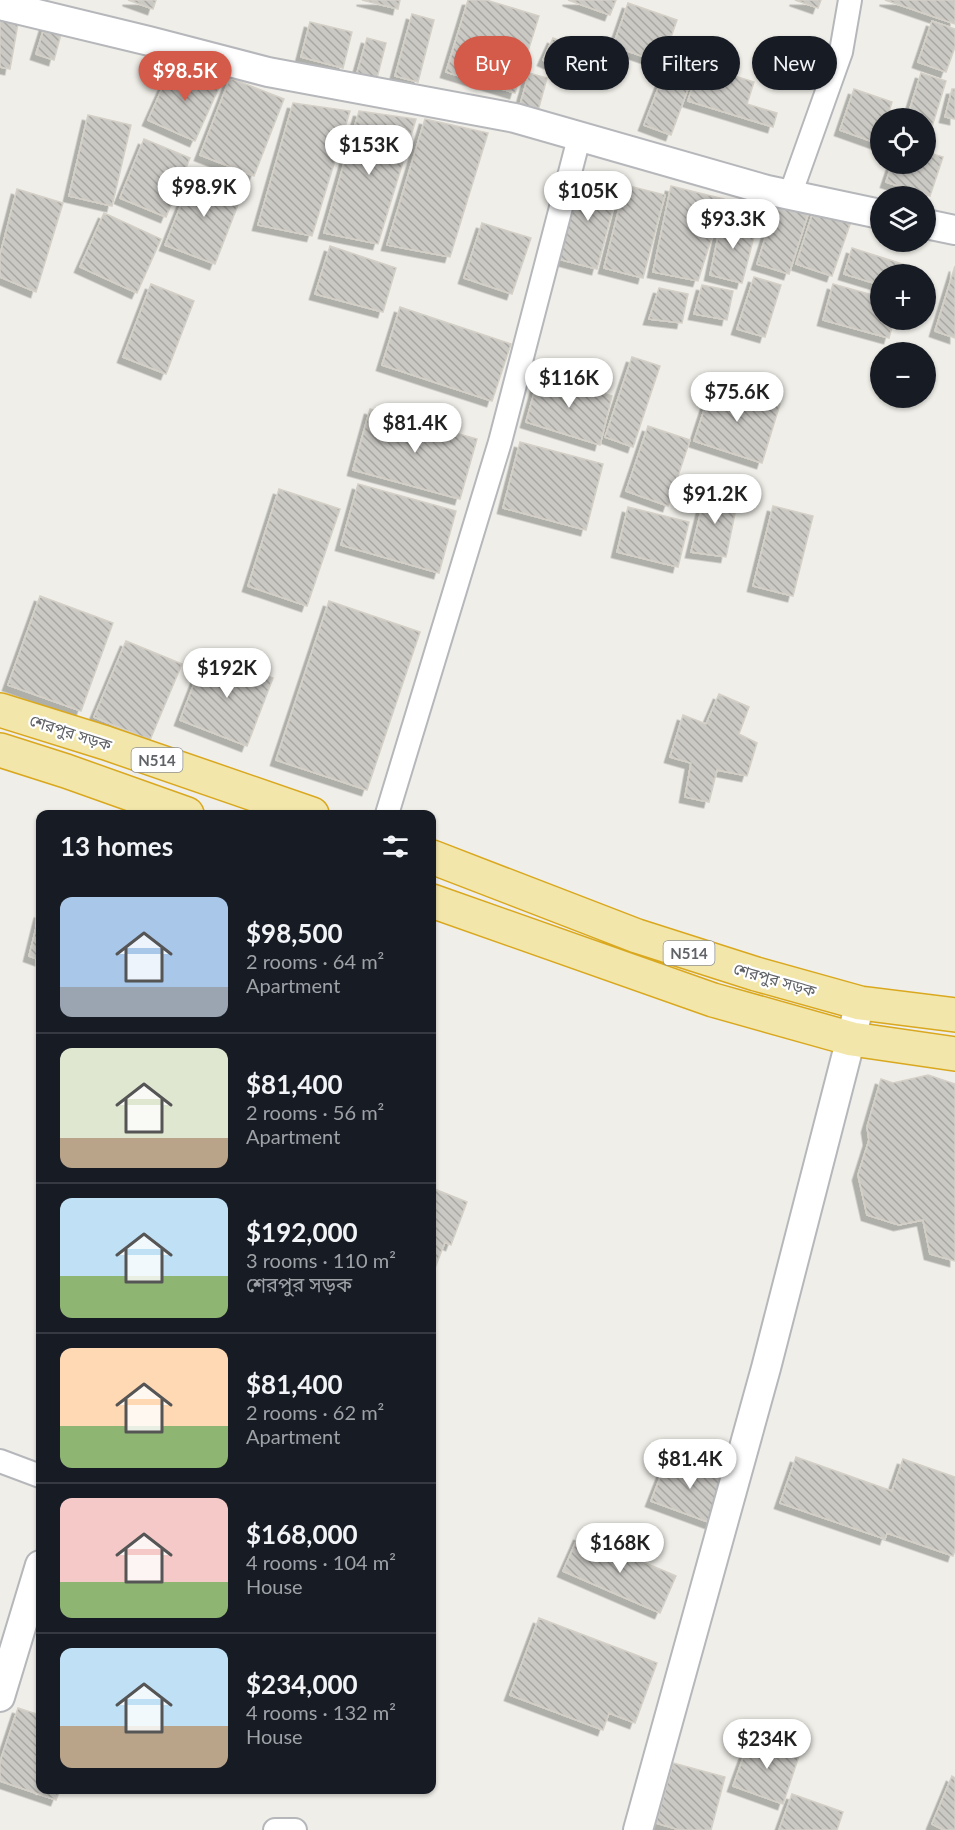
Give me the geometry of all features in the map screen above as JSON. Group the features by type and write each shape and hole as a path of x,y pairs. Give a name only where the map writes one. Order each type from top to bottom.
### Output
{"highway":[{"name":"শেরপুর সড়ক","path":"0,710 106,743 300,810"},
{"name":"N514","path":"0,750 177,810"},
{"name":"শেরপুর সড়ক","path":"436,859 637,936 756,974 860,1003 955,1015"},
{"name":"N514","path":"436,902 713,1000 852,1039 955,1054"}],"street":[{"path":"790,195 841,52 850,0"},
{"path":"0,5 268,72 515,118 579,138 790,195 870,212"},
{"path":"388,810 500,442 579,138"},
{"path":"936,226 955,230"},
{"path":"638,1830 766,1368 860,1003"},
{"path":"0,1461 36,1474"},
{"path":"0,1697 36,1578"},
{"path":"274,1830 295,1830"}],"building":[{"path":"128,0 156,0 153,9"},
{"path":"362,0 400,0 398,9"},
{"path":"468,0 486,0 539,16 532,38 532,36 457,36"},
{"path":"568,0 616,0 610,15"},
{"path":"795,0 821,0 818,8"},
{"path":"885,0 955,0 955,24"},
{"path":"628,3 677,20 671,36 641,36 641,56 629,52 629,36 616,36"},
{"path":"0,14 19,18 10,69 0,67"},
{"path":"412,14 434,20 418,82 395,76"},
{"path":"932,21 955,29 955,47 946,72 918,62"},
{"path":"46,22 63,27 54,60 36,54"},
{"path":"310,22 352,32 343,68 301,57"},
{"path":"367,38 386,43 377,78 357,73"},
{"path":"454,46 454,74 446,72"},
{"path":"174,62 221,83 195,141 148,120"},
{"path":"921,73 946,81 936,114 936,108 910,108"},
{"path":"532,74 544,77 544,89 538,111 520,105 524,90 532,90"},
{"path":"230,78 284,99 254,176 200,155"},
{"path":"740,78 752,81 747,104 777,113 773,127 688,101 691,90 740,90"},
{"path":"854,89 892,102 890,108 870,108 870,141 840,130"},
{"path":"952,89 955,89 955,119 945,117"},
{"path":"658,90 688,90 671,135 644,125"},
{"path":"293,103 350,111 312,236 258,225"},
{"path":"359,111 416,119 378,244 324,233"},
{"path":"88,115 131,125 112,206 69,196"},
{"path":"425,119 488,133 450,257 387,245"},
{"path":"144,139 190,158 166,217 120,198"},
{"path":"936,155 943,157 933,186 899,186 886,182 889,174 936,174"},
{"path":"194,172 243,192 215,264 165,245"},
{"path":"579,175 619,186 597,269 558,259"},
{"path":"625,185 665,195 643,278 604,268"},
{"path":"671,186 724,199 698,281 653,272"},
{"path":"17,189 63,203 36,292 0,277 0,255"},
{"path":"778,198 810,208 789,274 757,264"},
{"path":"816,203 853,216 832,276 796,264"},
{"path":"104,213 161,239 137,293 80,267"},
{"path":"722,218 757,225 742,283 710,275"},
{"path":"482,223 531,238 512,294 464,278"},
{"path":"330,246 396,268 383,312 315,294"},
{"path":"852,248 903,264 870,264 870,282 844,274"},
{"path":"955,266 955,338 935,331"},
{"path":"754,277 781,285 765,337 737,329"},
{"path":"151,284 194,301 166,374 123,357"},
{"path":"833,284 870,294 870,330 891,330 889,338 823,320"},
{"path":"702,285 733,291 727,320 694,314"},
{"path":"659,288 688,294 682,323 649,319"},
{"path":"400,307 511,344 492,401 382,365"},
{"path":"632,357 660,366 633,447 605,437"},
{"path":"540,372 612,396 600,445 526,422"},
{"path":"713,383 780,404 762,463 694,441"},
{"path":"370,409 477,439 460,499 353,470"},
{"path":"648,426 690,440 668,506 626,491"},
{"path":"520,442 603,464 586,530 503,508"},
{"path":"358,484 456,511 439,573 341,545"},
{"path":"279,489 340,509 307,606 248,586"},
{"path":"706,491 738,499 726,557 691,552"},
{"path":"773,506 813,516 793,596 753,586"},
{"path":"628,507 689,522 678,567 617,552"},
{"path":"40,596 113,623 81,711 8,685"},
{"path":"329,601 420,632 367,790 276,760"},
{"path":"126,641 182,664 150,740 94,717"},
{"path":"206,653 273,678 247,746 180,720"},
{"path":"719,694 749,707 739,734 757,743 747,776 717,770 709,802 685,797 691,763 670,757 683,715 706,724"},
{"path":"36,928 36,959 29,956"},
{"path":"928,1075 955,1084 955,1261 930,1254 923,1220 899,1225 867,1215 858,1175 869,1140 867,1127 881,1079 893,1083"},
{"path":"436,1190 467,1202 451,1245 445,1242 436,1266"},
{"path":"668,1457 728,1479 711,1523 651,1501"},
{"path":"796,1457 892,1491 903,1459 955,1477 955,1550 953,1556 887,1533 885,1539 780,1503"},
{"path":"579,1535 676,1576 660,1613 563,1571"},
{"path":"539,1618 657,1663 635,1723 609,1713 603,1730 510,1695"},
{"path":"18,1708 36,1714 36,1793 0,1781 0,1762"},
{"path":"751,1736 800,1753 783,1804 733,1786"},
{"path":"673,1763 725,1777 711,1830 680,1830 656,1823"},
{"path":"952,1776 955,1778 955,1830 944,1830 932,1824"},
{"path":"38,1794 58,1794 56,1800"},
{"path":"792,1794 843,1812 837,1830 779,1830"}]}
